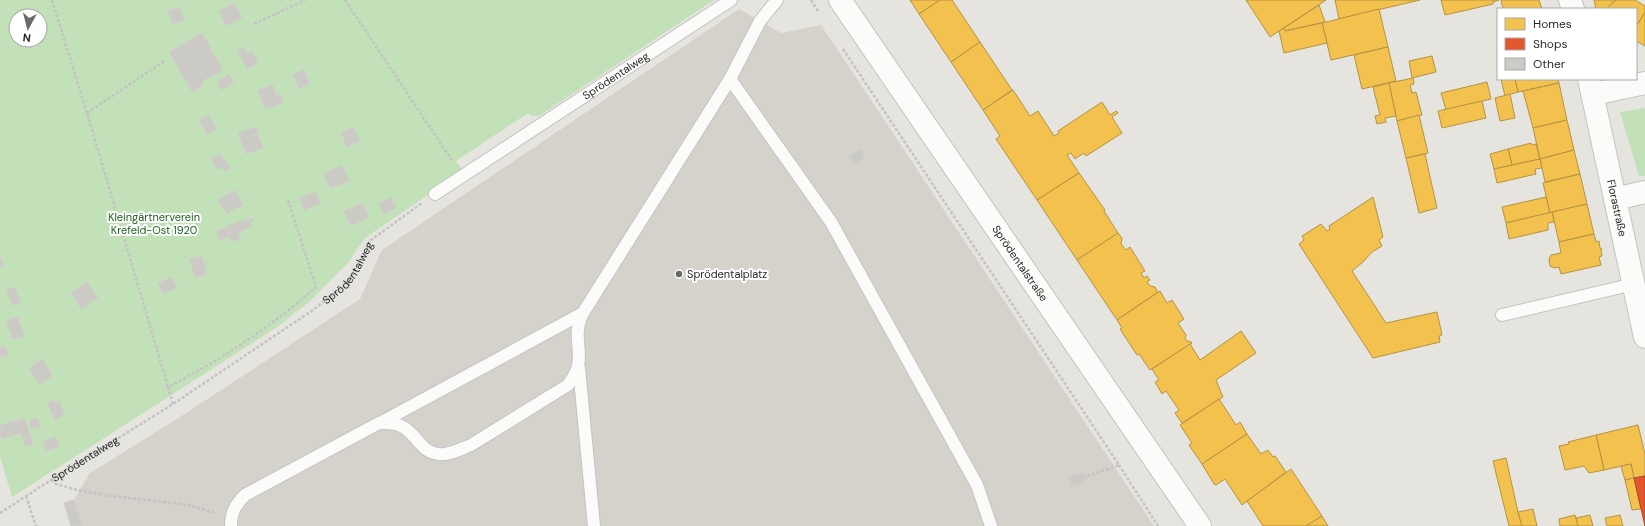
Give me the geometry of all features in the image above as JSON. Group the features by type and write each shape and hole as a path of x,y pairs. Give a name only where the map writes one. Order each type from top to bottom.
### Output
{"street":[{"name":"Sprödentalstraße","path":"840,0 1200,526"},
{"path":"1591,87 1645,83"},
{"name":"Florastraße","path":"1591,87 1645,337"},
{"path":"1615,199 1645,192"}],"lane":[{"name":"Sprödentalweg","path":"435,194 731,0"},
{"path":"594,526 578,365 577,333 579,321 730,79 760,21 778,0"},
{"path":"730,79 831,222 977,485 991,526"},
{"path":"1502,315 1634,284"},
{"path":"231,526 232,514 237,503 245,495 583,314"},
{"path":"379,423 391,423 402,426 411,433 422,447 433,453 444,454 456,452 471,445 568,386 575,376 578,365"}],"path":[{"path":"52,0 87,113 172,404"},
{"path":"254,24 305,0"},
{"path":"345,0 452,161 463,175"},
{"path":"811,0 820,14"},
{"path":"842,48 1158,526"},
{"path":"87,113 166,60"},
{"name":"Sprödentalweg","path":"0,513 172,404 313,310 345,285 354,273 371,240 435,194"},
{"path":"168,387 188,377 271,325 316,287 288,200"},
{"path":"1084,477 1119,465"},
{"path":"51,480 56,484 70,488 111,496 188,505 222,516 231,526"},
{"path":"26,496 36,526"}],"green space":[{"name":"Kleingärtnerverein Krefeld-Ost 1920","path":"0,0 714,0 539,116 532,116 528,113 456,161 463,171 365,238 347,264 310,301 276,328 12,497 0,457","holes":["201,33 223,70 207,79 186,42"]},
{"path":"1645,108 1645,176 1639,176 1620,112"}],"shaded area":[{"name":"Sprödentalplatz","path":"739,9 781,33 821,25 1154,526 71,526 64,503 74,500 90,473 183,415 360,299 382,250"}],"building: Homes":[{"path":"910,0 940,0 919,14"},
{"path":"940,0 952,0 980,42 951,62 919,14"},
{"path":"1246,0 1326,0 1270,37"},
{"path":"1335,0 1420,0 1339,19"},
{"path":"1441,0 1499,0 1493,2 1493,4 1445,15"},
{"path":"1501,0 1539,0 1542,8 1503,8"},
{"path":"1594,0 1616,0 1607,8 1596,8"},
{"path":"1616,0 1635,0 1645,6 1645,12 1637,25 1637,8 1607,8"},
{"path":"1319,5 1325,22 1285,31 1284,28"},
{"path":"1379,9 1388,47 1331,60 1322,23"},
{"path":"1645,12 1645,46 1637,42 1637,25"},
{"path":"1322,23 1327,43 1284,53 1279,31 1284,28 1285,31"},
{"path":"980,42 1012,90 983,110 951,62"},
{"path":"1388,47 1396,81 1362,89 1354,55"},
{"path":"1432,56 1436,72 1412,78 1409,61"},
{"path":"1413,78 1414,84 1410,85 1412,93 1416,92 1422,115 1397,121 1389,83"},
{"path":"1501,80 1515,80 1518,92 1505,96"},
{"path":"1515,80 1558,80 1559,83 1518,92"},
{"path":"1487,82 1491,99 1446,110 1441,93"},
{"path":"1389,83 1396,116 1385,118 1386,122 1377,124 1375,116 1380,115 1373,87"},
{"path":"1559,83 1567,120 1533,128 1523,91"},
{"path":"1013,90 1030,116 1038,111 1054,136 1059,133 1058,131 1102,102 1110,115 1116,111 1118,113 1112,117 1122,133 1086,156 1084,153 1075,159 1071,153 1067,155 1079,173 1037,200 996,139 1000,136 983,110"},
{"path":"1510,94 1515,118 1500,121 1495,98"},
{"path":"1482,101 1486,118 1442,128 1438,111"},
{"path":"1419,115 1428,153 1406,158 1397,121"},
{"path":"1567,120 1574,150 1540,159 1533,128"},
{"path":"1531,143 1532,145 1536,144 1540,159 1512,165 1508,149"},
{"path":"1508,149 1512,165 1494,169 1490,154"},
{"path":"1574,150 1580,174 1545,182 1540,159"},
{"path":"1425,154 1437,208 1419,213 1406,158"},
{"path":"1540,159 1542,168 1535,169 1536,174 1497,183 1494,169"},
{"path":"1079,173 1105,210 1104,211 1118,233 1077,260 1037,200"},
{"path":"1580,174 1587,204 1550,213 1543,183"},
{"path":"1373,197 1383,237 1379,240 1382,246 1372,252 1352,271 1386,323 1437,312 1442,335 1439,336 1440,342 1373,358 1299,244 1304,240 1302,236 1321,224 1327,231 1330,229 1329,226"},
{"path":"1546,197 1550,213 1506,223 1502,207"},
{"path":"1587,204 1594,234 1559,242 1552,212"},
{"path":"1552,212 1554,222 1548,223 1548,230 1509,239 1506,223"},
{"path":"1118,233 1122,238 1121,244 1126,250 1130,247 1145,271 1141,273 1144,278 1147,276 1150,280 1147,282 1150,286 1155,287 1158,292 1117,320 1077,260"},
{"path":"1594,234 1596,242 1599,241 1600,248 1602,249 1602,256 1599,257 1601,265 1561,274 1559,267 1554,268 1550,266 1549,259 1551,255 1561,253 1559,242"},
{"path":"1160,291 1167,303 1172,300 1184,319 1178,323 1186,335 1185,338 1188,342 1190,341 1192,343 1150,370 1139,354 1137,355 1120,329 1122,328 1117,320"},
{"path":"1241,331 1256,353 1216,380 1223,397 1182,423 1175,413 1179,410 1166,391 1162,394 1155,382 1159,380 1152,369 1190,344 1200,360"},
{"path":"1219,399 1236,425 1240,422 1247,434 1202,464 1189,445 1192,443 1180,425"},
{"path":"1638,425 1645,454 1645,476 1634,478 1631,464 1604,470 1596,435"},
{"path":"1247,434 1261,454 1268,450 1273,457 1275,456 1286,472 1242,505 1225,479 1216,485 1214,484 1202,464"},
{"path":"1596,435 1604,470 1589,473 1584,466 1565,470 1559,446 1569,444 1568,442"},
{"path":"1506,458 1522,526 1509,526 1493,461"},
{"path":"1631,464 1634,478 1625,480 1621,466"},
{"path":"1291,469 1322,516 1306,526 1263,526 1247,501"},
{"path":"1634,478 1641,509 1632,510 1625,480"},
{"path":"1533,509 1537,526 1522,526 1518,512"},
{"path":"1575,515 1578,526 1560,526 1559,519"},
{"path":"1590,515 1593,526 1578,526 1576,518"},
{"path":"1620,515 1623,526 1607,526 1605,518"},
{"path":"1322,516 1328,526 1306,526"}],"building: Shops":[{"path":"1645,476 1645,526 1634,478"}],"building: Other":[{"path":"235,3 242,18 226,26 219,11"},
{"path":"179,7 184,20 173,24 167,11"},
{"path":"202,33 223,70 207,79 186,42"},
{"path":"186,42 204,72 186,82 169,52"},
{"path":"243,47 247,54 252,51 258,63 247,69 237,50"},
{"path":"304,69 310,83 299,89 293,75"},
{"path":"204,72 207,79 202,82 204,84 192,92 186,82"},
{"path":"229,74 234,82 222,90 217,82"},
{"path":"273,85 277,96 262,101 258,90"},
{"path":"280,94 283,102 279,104 277,96"},
{"path":"277,96 279,104 265,109 262,101"},
{"path":"208,115 217,129 207,134 199,120"},
{"path":"256,127 258,133 240,139 238,133"},
{"path":"354,127 360,141 347,147 341,133"},
{"path":"258,133 263,148 246,154 240,139"},
{"path":"860,149 865,157 854,164 849,156"},
{"path":"220,154 230,168 224,171 221,167 218,170 211,159"},
{"path":"342,165 349,181 342,184 336,168"},
{"path":"336,168 342,184 330,188 323,173"},
{"path":"235,190 243,204 227,214 218,200"},
{"path":"316,192 321,203 304,210 299,198"},
{"path":"390,197 397,207 385,215 378,205"},
{"path":"362,203 369,217 351,226 344,211"},
{"path":"253,218 254,221 250,222 252,227 238,232 241,239 231,242 226,226"},
{"path":"226,228 229,236 219,240 217,231"},
{"path":"0,255 4,266 0,267"},
{"path":"202,256 207,274 195,278 189,259"},
{"path":"172,277 177,288 163,294 158,283"},
{"path":"87,282 98,298 81,309 71,293"},
{"path":"14,287 21,302 13,306 6,290"},
{"path":"18,317 24,336 12,339 6,320"},
{"path":"5,346 9,355 0,358 0,348"},
{"path":"42,359 53,376 39,384 29,368"},
{"path":"54,400 55,404 59,402 65,415 55,420 47,403"},
{"path":"25,418 33,444 25,446 21,433 1,439 0,425"},
{"path":"38,418 40,427 31,429 30,420"},
{"path":"56,437 59,447 45,451 43,441"},
{"path":"1083,473 1086,482 1072,486 1069,477"},
{"path":"74,500 82,526 71,526 64,503"}],"place":[{"name":"Sprödentalplatz","path":"679,274"}]}
